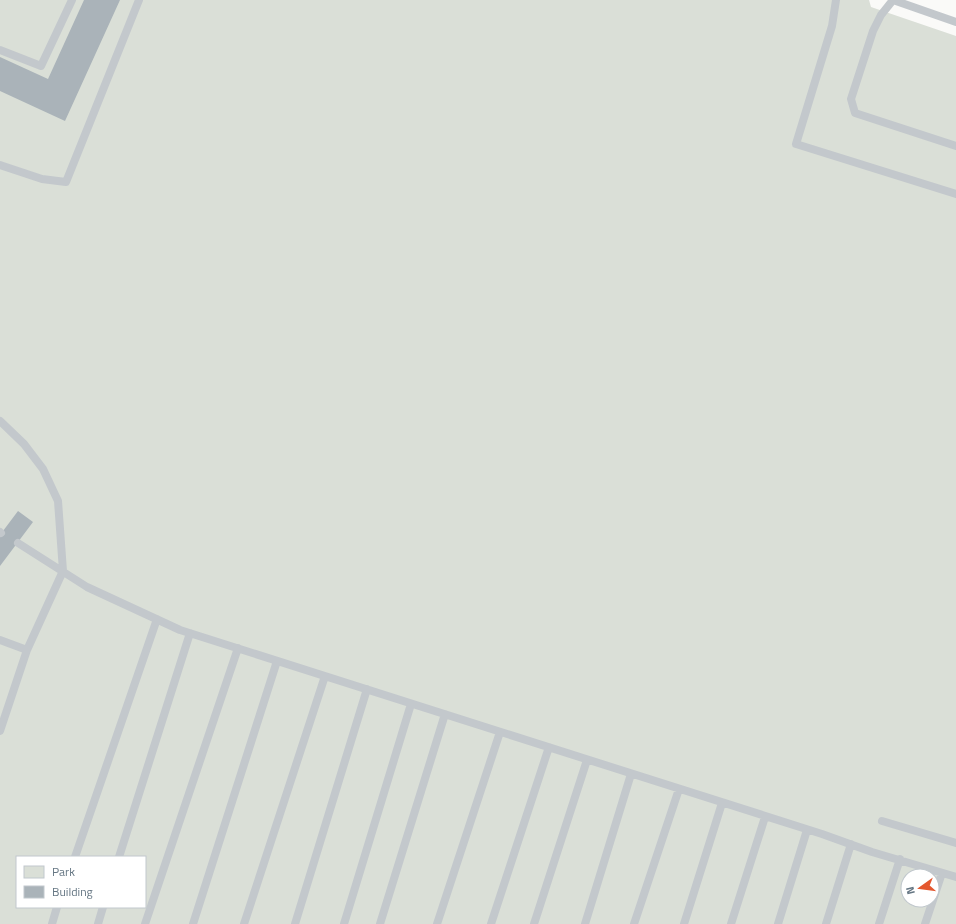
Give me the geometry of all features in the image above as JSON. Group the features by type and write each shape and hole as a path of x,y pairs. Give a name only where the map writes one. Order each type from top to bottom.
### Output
{"lane":[{"path":"0,50 41,66 72,0"},
{"path":"0,165 42,179 66,182 139,0"},
{"path":"836,0 832,26 796,144 956,194"},
{"path":"956,22 893,0 881,15 872,31 851,99 855,113 956,146"},
{"path":"0,421 24,444 43,469 58,502 63,571 28,650 0,731"},
{"path":"18,543 88,586 180,630 872,852 956,877"},
{"path":"75,856 157,619"},
{"path":"119,856 190,633"},
{"path":"0,640 28,650"},
{"path":"145,924 238,648"},
{"path":"194,924 277,661"},
{"path":"244,924 325,676"},
{"path":"295,924 367,689"},
{"path":"344,924 411,704"},
{"path":"380,924 445,714"},
{"path":"437,924 500,732"},
{"path":"491,924 549,748"},
{"path":"534,924 587,760"},
{"path":"584,924 631,774"},
{"path":"634,924 679,789"},
{"path":"684,924 722,803"},
{"path":"731,924 765,817"},
{"path":"882,821 956,843"},
{"path":"778,924 807,830"},
{"path":"826,924 850,844"},
{"path":"879,924 900,860"},
{"path":"926,924 942,873"},
{"path":"52,924 57,908"},
{"path":"98,924 104,908"}],"green space":[{"path":"0,0 869,0 871,7 956,36 956,924 0,924"}],"building":[{"path":"84,0 120,0 65,121 0,91 0,57 48,79"},
{"path":"18,511 33,522 0,566 0,535"}]}
